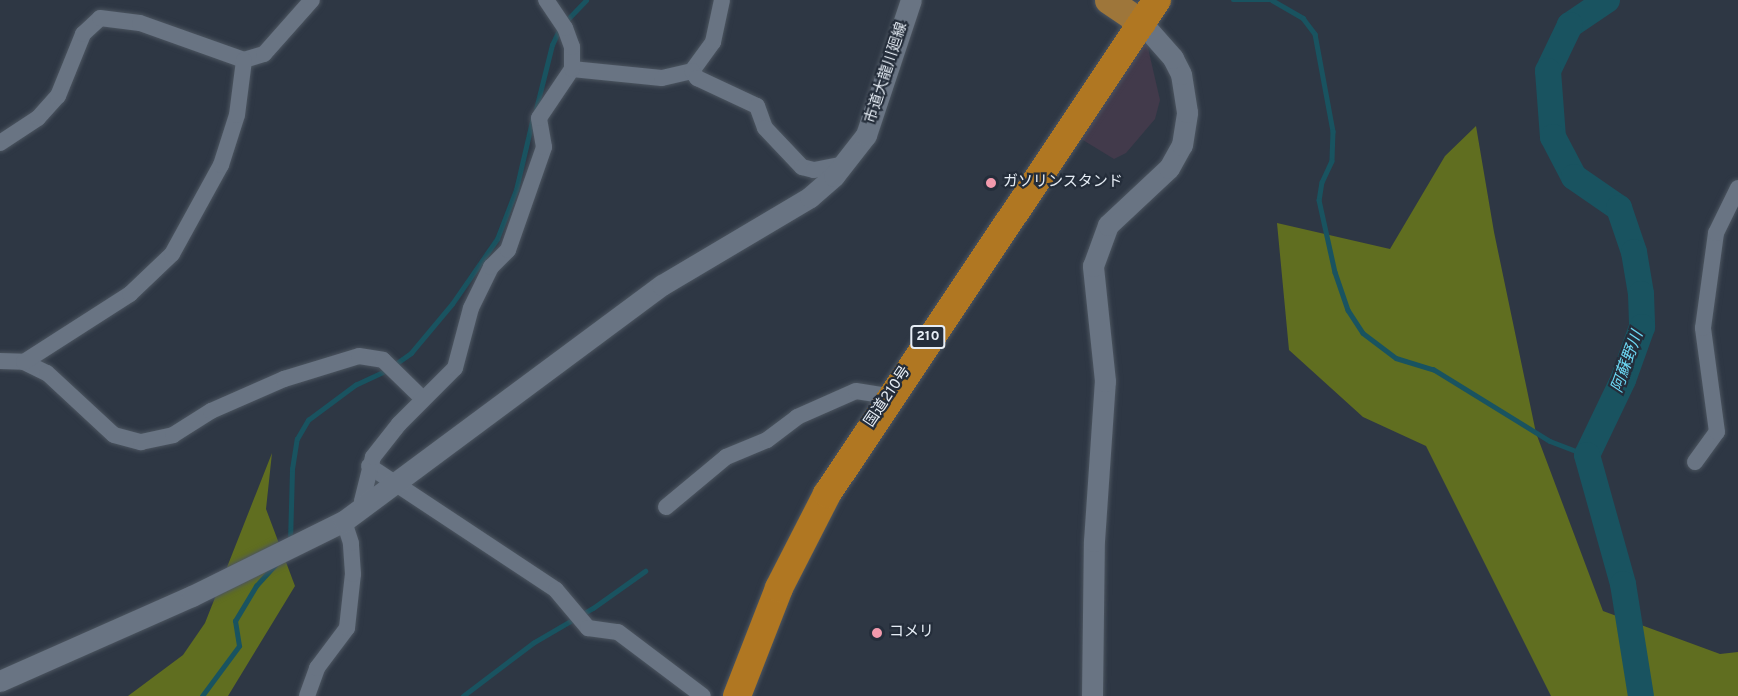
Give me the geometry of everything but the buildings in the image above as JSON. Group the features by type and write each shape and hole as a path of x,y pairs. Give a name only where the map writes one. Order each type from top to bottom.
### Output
{"highway":[{"name":"国道210号","path":"737,696 770,608 804,536 889,396 1150,11"}],"main road":[{"path":"1108,0 1150,11"}],"street":[{"path":"0,143 38,118 58,96 83,34 100,18 141,23 244,60 264,54 312,0"},
{"path":"364,507 362,501 369,466 378,448 455,368 471,308 491,267 508,250 544,147 539,118 572,69 572,47 565,28 546,0"},
{"path":"572,69 662,78 692,71 713,42 722,0"},
{"name":"市道大龍川廻線","path":"0,681 192,596 336,526 398,483 652,292 810,197 844,164 866,135 877,111 911,0"},
{"path":"1092,696 1094,541 1105,381 1092,284 1096,252 1108,225 1165,173 1182,145 1186,128 1186,94 1181,74 1159,40 1150,11"},
{"path":"24,362 130,294 172,254 221,165 237,115 244,60"},
{"path":"692,71 697,78 757,106 765,128 802,166 814,170 844,164"},
{"path":"1695,462 1718,432 1703,328 1716,233 1738,188"},
{"path":"0,361 24,362 47,373 114,435 141,441 173,435 211,411 284,379 359,356 383,360 423,399"},
{"path":"666,507 726,457 746,451 814,409 856,391 889,396"},
{"path":"369,466 398,483 556,590 588,628 618,632 703,696"},
{"path":"307,696 317,668 347,628 353,574 351,543 336,526"}],"shaded area":[{"path":"1145,35 1160,100 1155,119 1126,153 1114,159 1078,137"}],"green space":[{"path":"1476,126 1494,232 1536,433 1603,611 1720,654 1738,652 1738,696 1551,696 1426,446 1363,417 1289,350 1277,223 1390,249 1445,156"},
{"path":"272,453 266,509 295,586 228,696 128,696 183,655 205,623"}],"waterway":[{"path":"565,22 586,0"},
{"path":"1233,0 1272,0 1303,18 1315,34 1333,131 1332,161 1322,182 1319,200 1335,272 1348,310 1363,333 1396,358 1433,369 1550,441 1587,455"},
{"name":"阿蘇野川","path":"1607,0 1570,25 1548,71 1553,137 1574,177 1619,208 1634,252 1641,294 1642,327 1623,380 1587,455 1623,584 1641,696"},
{"path":"536,109 552,45 560,28"},
{"path":"394,365 411,353 452,304 497,239 516,190 533,117"},
{"path":"290,542 292,469 297,439 308,420 355,385 387,370"},
{"path":"202,696 239,646 235,621 256,586 275,565"},
{"path":"463,696 533,643 593,608 645,571"}],"place":[{"name":"ガソリンスタンド","path":"991,183"},
{"name":"コメリ","path":"877,633"}]}
